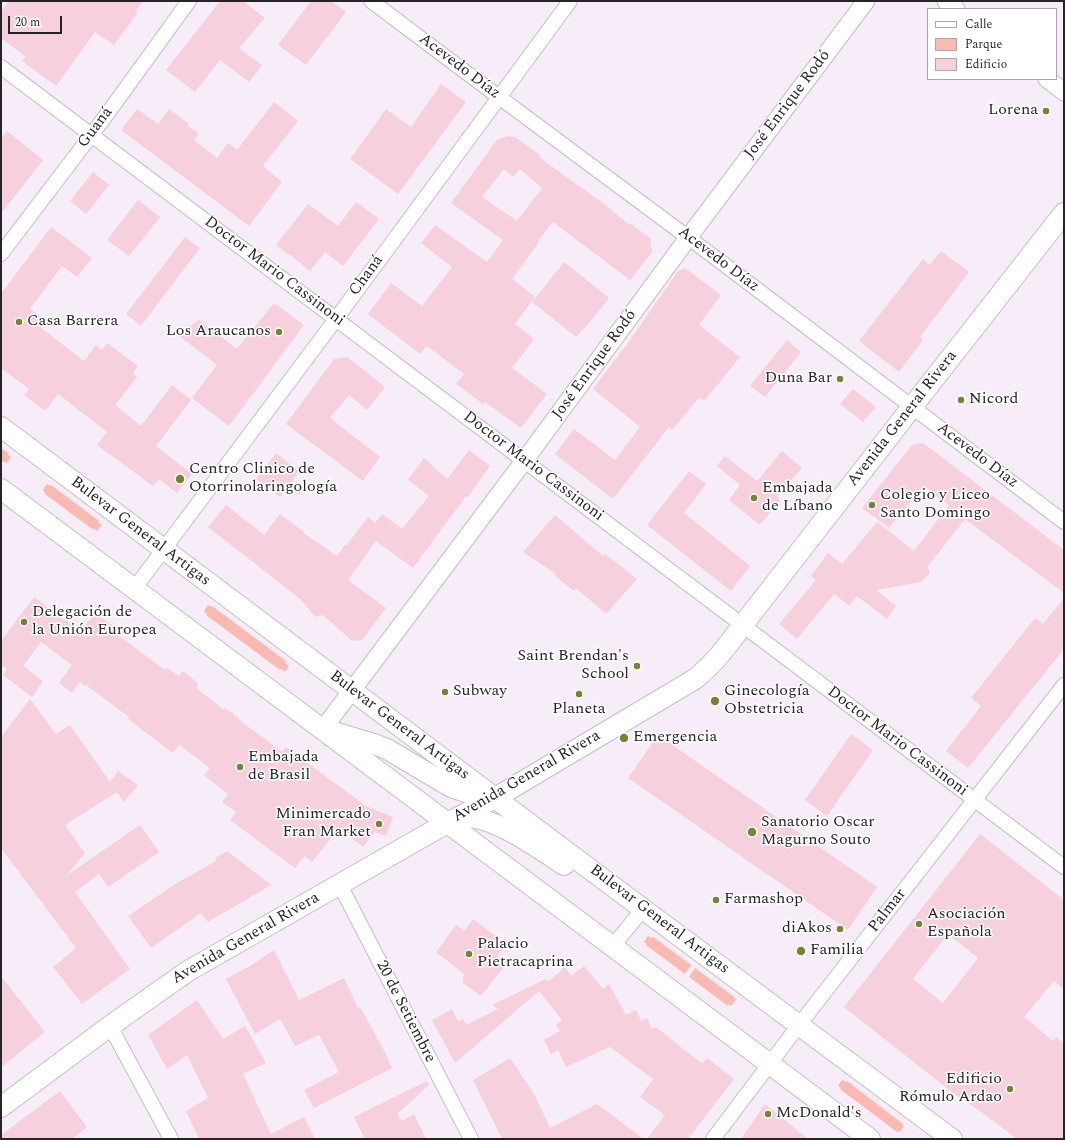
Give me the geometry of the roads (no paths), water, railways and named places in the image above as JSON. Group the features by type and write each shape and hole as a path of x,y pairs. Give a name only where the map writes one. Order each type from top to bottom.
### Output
{"main road":[{"name":"Avenida General Rivera","path":"1,1107 110,1026 188,971 447,823 495,798 695,679 714,662 1064,213"},
{"name":"Bulevar General Artigas","path":"1,427 952,1139"},
{"path":"1,489 870,1139"},
{"path":"323,729 387,749 451,787 472,794 495,798"},
{"path":"447,823 460,818 470,818 492,822 538,848 606,893 638,905"}],"street":[{"name":"Guaná","path":"1,254 91,135 189,1"},
{"name":"Acevedo Díaz","path":"371,1 1064,522"},
{"name":"Chaná","path":"134,589 570,1"},
{"name":"José Enrique Rodó","path":"323,729 866,1"},
{"path":"946,1 955,8"},
{"name":"Doctor Mario Cassinoni","path":"1,67 1064,867"},
{"path":"1048,80 1064,92"},
{"name":"Palmar","path":"714,1139 799,1025 1064,685"},
{"name":"20 de Setiembre","path":"340,885 471,1139"},
{"path":"613,946 638,905"},
{"path":"110,1026 171,1139"}],"place":[{"name":"Lorena","path":"1046,111"},
{"name":"Casa Barrera","path":"19,322"},
{"name":"Los Araucanos","path":"279,332"},
{"name":"Duna Bar","path":"840,379"},
{"name":"Nicord","path":"961,400"},
{"name":"Centro Clinico de Otorrinolaringología","path":"180,479"},
{"name":"Embajada de Líbano","path":"754,498"},
{"name":"Colegio y Liceo Santo Domingo","path":"872,505"},
{"name":"Delegación de la Unión Europea","path":"24,622"},
{"name":"Saint Brendan's School","path":"637,666"},
{"name":"Subway","path":"445,692"},
{"name":"Planeta","path":"579,694"},
{"name":"Ginecología Obstetricia","path":"715,701"},
{"name":"Emergencia","path":"624,738"},
{"name":"Embajada de Brasil","path":"240,767"},
{"name":"Minimercado Fran Market","path":"379,824"},
{"name":"Sanatorio Oscar Magurno Souto","path":"752,832"},
{"name":"Farmashop","path":"716,900"},
{"name":"Asociación Española","path":"919,924"},
{"name":"diAkos","path":"840,929"},
{"name":"Familia","path":"801,951"},
{"name":"Palacio Pietracaprina","path":"469,954"},
{"name":"Edificio Rómulo Ardao","path":"1010,1089"},
{"name":"McDonald's","path":"768,1114"}]}
